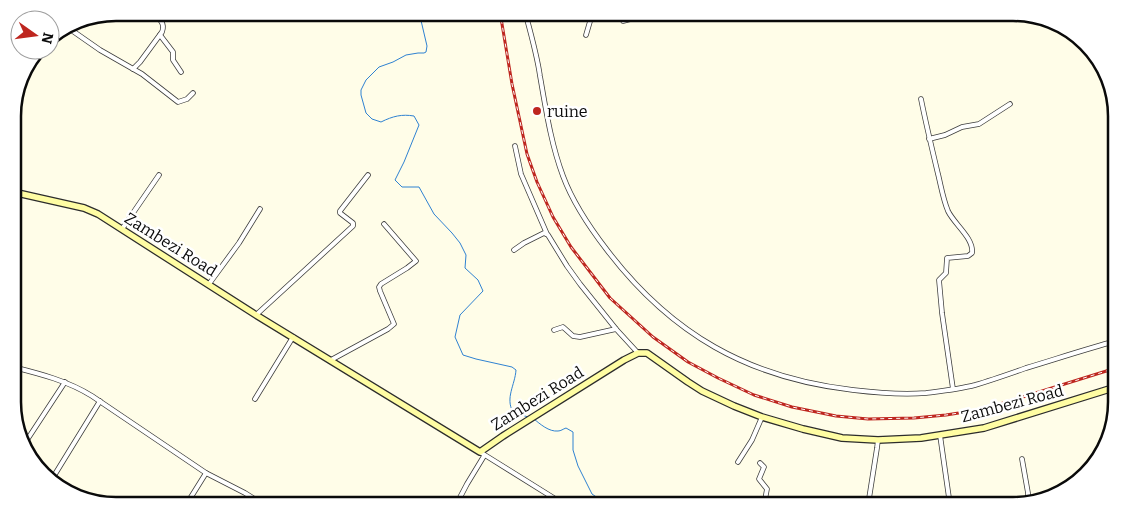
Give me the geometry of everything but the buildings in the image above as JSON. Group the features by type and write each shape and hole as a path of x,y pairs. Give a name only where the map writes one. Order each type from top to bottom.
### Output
{"main road":[{"name":"Zambezi Road","path":"21,194 84,208 98,214 256,315 482,454 503,436 638,353 647,353 688,382 734,406 762,417 842,438 878,440 921,438 984,428 1108,390"}],"street":[{"path":"133,69 160,35 164,28 161,21"},
{"path":"527,21 537,59 554,148 567,186 574,200 597,238 633,281 664,311 720,351 737,360 780,376 810,384 886,394 924,393 975,385 1108,343"},
{"path":"586,36 590,21"},
{"path":"74,32 100,50 133,69 178,102 187,99 193,93"},
{"path":"160,35 172,52 173,60 181,72"},
{"path":"921,99 929,139 949,212 964,233 973,251 970,255 947,258 946,273 939,280 953,389"},
{"path":"929,139 945,135 962,127 979,124 1010,104"},
{"path":"515,146 521,174 546,234 567,266 616,329 638,353"},
{"path":"122,229 159,175"},
{"path":"256,315 353,226 353,223 339,212 368,175"},
{"path":"209,284 239,243 260,208"},
{"path":"331,360 394,324 379,287 416,261 384,224"},
{"path":"514,250 544,233 546,234"},
{"path":"554,330 563,327 574,336 580,337 616,329"},
{"path":"255,399 293,337"},
{"path":"21,369 65,382 78,388 206,473 250,497"},
{"path":"28,438 65,382"},
{"path":"55,474 100,401"},
{"path":"738,462 752,440 762,417"},
{"path":"940,435 949,497"},
{"path":"869,497 878,440"},
{"path":"460,497 482,454 552,497"},
{"path":"1022,459 1028,496"},
{"path":"760,463 764,466 759,480 767,489 766,497"},
{"path":"191,497 206,473"}],"waterway":[{"path":"421,21 427,46 426,52 406,55 379,67 366,80 361,90 361,95 366,113 372,119 381,122 398,116 410,115 414,116 419,125 395,180 402,187 419,187 434,214 460,243 466,255 465,268 478,280 483,291 460,315 455,337 463,355 512,367 516,370 510,397 511,407 513,412 528,417"},
{"path":"534,419 551,430 559,431 566,428 573,432 573,450 578,466 592,494 596,497"}],"railway":[{"path":"502,21 512,84 527,154 553,217 571,247 610,298 653,337 688,362 754,395 792,407 836,416 868,419 914,418 984,409 1108,370"}],"place":[{"name":"ruine","path":"537,111"}]}
